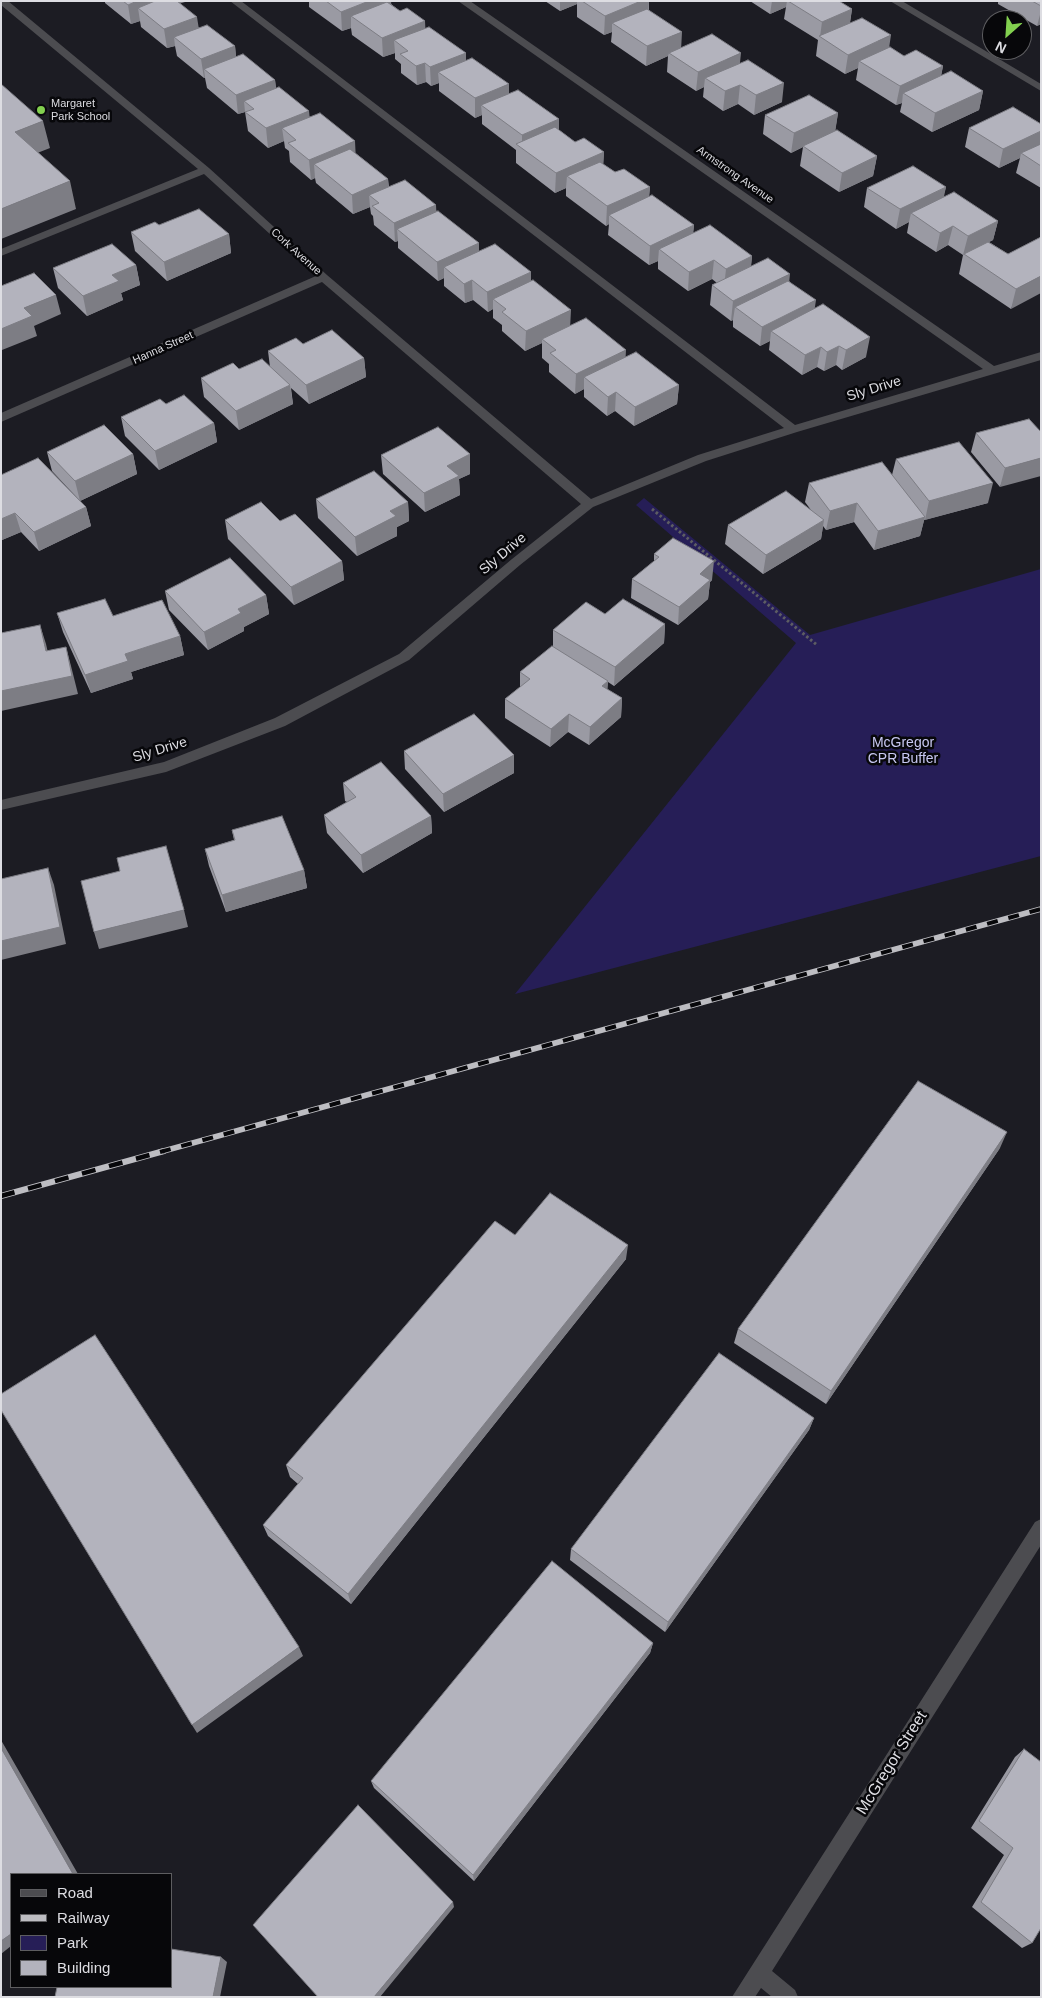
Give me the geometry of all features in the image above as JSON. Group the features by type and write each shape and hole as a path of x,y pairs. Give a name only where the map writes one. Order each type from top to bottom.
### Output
{"street":[{"name":"Cork Avenue","path":"2,1 205,170 323,277 589,504"},
{"path":"235,1 793,429"},
{"name":"Armstrong Avenue","path":"463,1 992,370"},
{"path":"895,1 1041,88"},
{"path":"1,254 205,170"},
{"name":"Hanna Street","path":"1,418 323,277"},
{"name":"Sly Drive","path":"1,805 166,767 280,722 404,657 516,562 589,504 626,488 702,458 793,429 1041,356"},
{"name":"McGregor Street","path":"742,1997 1041,1528"},
{"path":"759,1973 788,1997"}],"path":[{"path":"626,488 818,645"}],"green space":[{"name":"McGregor CPR Buffer","path":"644,498 810,635 1041,569 1041,856 515,994 796,643 636,505"}],"building":[{"path":"123,1 137,1 128,5"},
{"path":"155,1 177,1 197,17 164,29 138,8"},
{"path":"326,1 369,1 341,12"},
{"path":"582,1 641,1 605,16"},
{"path":"788,1 839,1 852,9 822,22"},
{"path":"1032,1 1041,1 1041,6"},
{"path":"387,2 400,11 407,8 425,21 382,38 351,16"},
{"path":"647,9 682,32 647,46 612,23"},
{"path":"862,18 891,35 848,55 819,36"},
{"path":"207,25 235,46 201,59 174,37"},
{"path":"429,27 466,53 430,67 425,63 416,66 400,54 408,51 394,40"},
{"path":"712,34 741,53 698,72 669,53"},
{"path":"890,47 904,56 916,50 943,66 900,86 859,61"},
{"path":"243,54 275,80 236,95 204,69"},
{"path":"472,58 509,84 475,98 438,72"},
{"path":"748,60 784,83 756,95 740,85 725,91 705,78"},
{"path":"951,71 983,91 935,113 903,93"},
{"path":"1,84 43,121 15,132 70,181 1,209"},
{"path":"279,87 309,111 266,128 245,112 254,109 244,101"},
{"path":"518,90 559,119 522,135 481,105"},
{"path":"809,95 838,113 794,133 765,115"},
{"path":"1013,107 1041,124 1041,131 1003,149 969,128"},
{"path":"320,113 355,141 309,160 288,143 296,140 282,128"},
{"path":"555,127 575,142 584,138 604,152 556,173 516,144"},
{"path":"837,130 877,156 842,173 803,146"},
{"path":"1041,144 1041,166 1021,153"},
{"path":"350,149 388,179 352,195 314,164"},
{"path":"600,162 615,172 624,169 650,187 607,206 567,176"},
{"path":"913,166 946,187 900,209 867,188"},
{"path":"405,180 436,205 394,223 372,206 379,203 369,195"},
{"path":"954,192 998,221 968,236 953,226 940,233 911,213"},
{"path":"652,195 694,225 650,246 609,215"},
{"path":"199,209 229,234 164,262 131,232 155,222 159,225"},
{"path":"438,211 479,243 437,262 397,229"},
{"path":"710,225 752,256 726,269 714,260 689,272 659,249"},
{"path":"1041,237 1041,276 1016,289 964,254 988,242 1008,254"},
{"path":"112,244 136,265 112,275 119,281 83,296 53,268"},
{"path":"495,244 531,272 487,292 472,280 464,284 444,267"},
{"path":"768,258 790,274 733,301 712,285"},
{"path":"34,273 56,295 24,308 32,316 1,329 1,286"},
{"path":"533,280 571,310 526,331 502,312 506,309 493,299"},
{"path":"788,281 816,300 762,327 735,307"},
{"path":"823,304 870,337 846,350 839,346 827,352 821,347 805,355 771,331"},
{"path":"586,318 626,350 576,374 550,353 556,350 542,339"},
{"path":"332,330 364,358 306,385 268,351 296,338 303,344"},
{"path":"636,352 679,385 635,407 616,392 608,397 584,377"},
{"path":"262,359 290,385 236,411 201,378 233,363 239,369"},
{"path":"184,395 214,423 155,451 121,417 160,399 166,404"},
{"path":"1029,419 1041,432 1041,458 1005,468 976,433"},
{"path":"104,425 133,454 75,481 47,452"},
{"path":"438,427 470,454 447,466 459,476 424,493 381,455"},
{"path":"959,442 993,483 929,501 896,459"},
{"path":"38,458 86,507 34,532 15,513 1,519 1,475"},
{"path":"882,462 925,517 878,531 857,503 830,511 809,483"},
{"path":"374,471 408,502 390,511 396,516 355,537 316,499"},
{"path":"786,491 824,520 766,555 728,525"},
{"path":"261,502 280,521 295,514 342,561 291,587 225,520"},
{"path":"673,538 714,561 700,574 710,580 679,607 632,579 659,557 654,554"},
{"path":"230,558 266,595 238,609 241,613 204,632 165,591"},
{"path":"105,599 113,616 162,600 180,636 125,654 128,661 85,675 57,613"},
{"path":"623,599 665,624 615,667 553,630 586,602 605,614"},
{"path":"40,625 46,651 66,647 72,676 1,691 1,633"},
{"path":"552,646 608,681 602,686 622,698 590,727 569,714 551,729 505,699 530,679 520,672"},
{"path":"474,714 514,755 443,794 404,751"},
{"path":"381,762 431,816 361,855 324,815 356,797 343,783"},
{"path":"282,816 304,870 222,895 205,849 235,840 232,830"},
{"path":"166,846 184,910 94,932 81,881 120,871 117,858"},
{"path":"48,868 60,927 1,941 1,879"},
{"path":"918,1081 1007,1132 831,1391 738,1329"},
{"path":"550,1193 628,1245 348,1594 263,1525 303,1478 286,1465 495,1221 515,1235"},
{"path":"95,1335 299,1647 192,1725 1,1410 1,1394"},
{"path":"719,1353 814,1418 668,1622 571,1549"},
{"path":"552,1561 653,1643 473,1875 371,1781"},
{"path":"1,1748 72,1873 10,1873 10,1935 1,1941"},
{"path":"1024,1749 1041,1762 1041,1928 1032,1943 981,1902 1013,1848 979,1821"},
{"path":"358,1805 453,1902 374,1997 318,1997 253,1925"},
{"path":"172,1949 221,1957 213,1997 55,1997 57,1988 172,1988"}],"railway":[{"path":"160,1152 1041,909"},
{"path":"1,1196 164,1151"}],"place":[{"name":"Margaret Park School","path":"41,110"}]}
